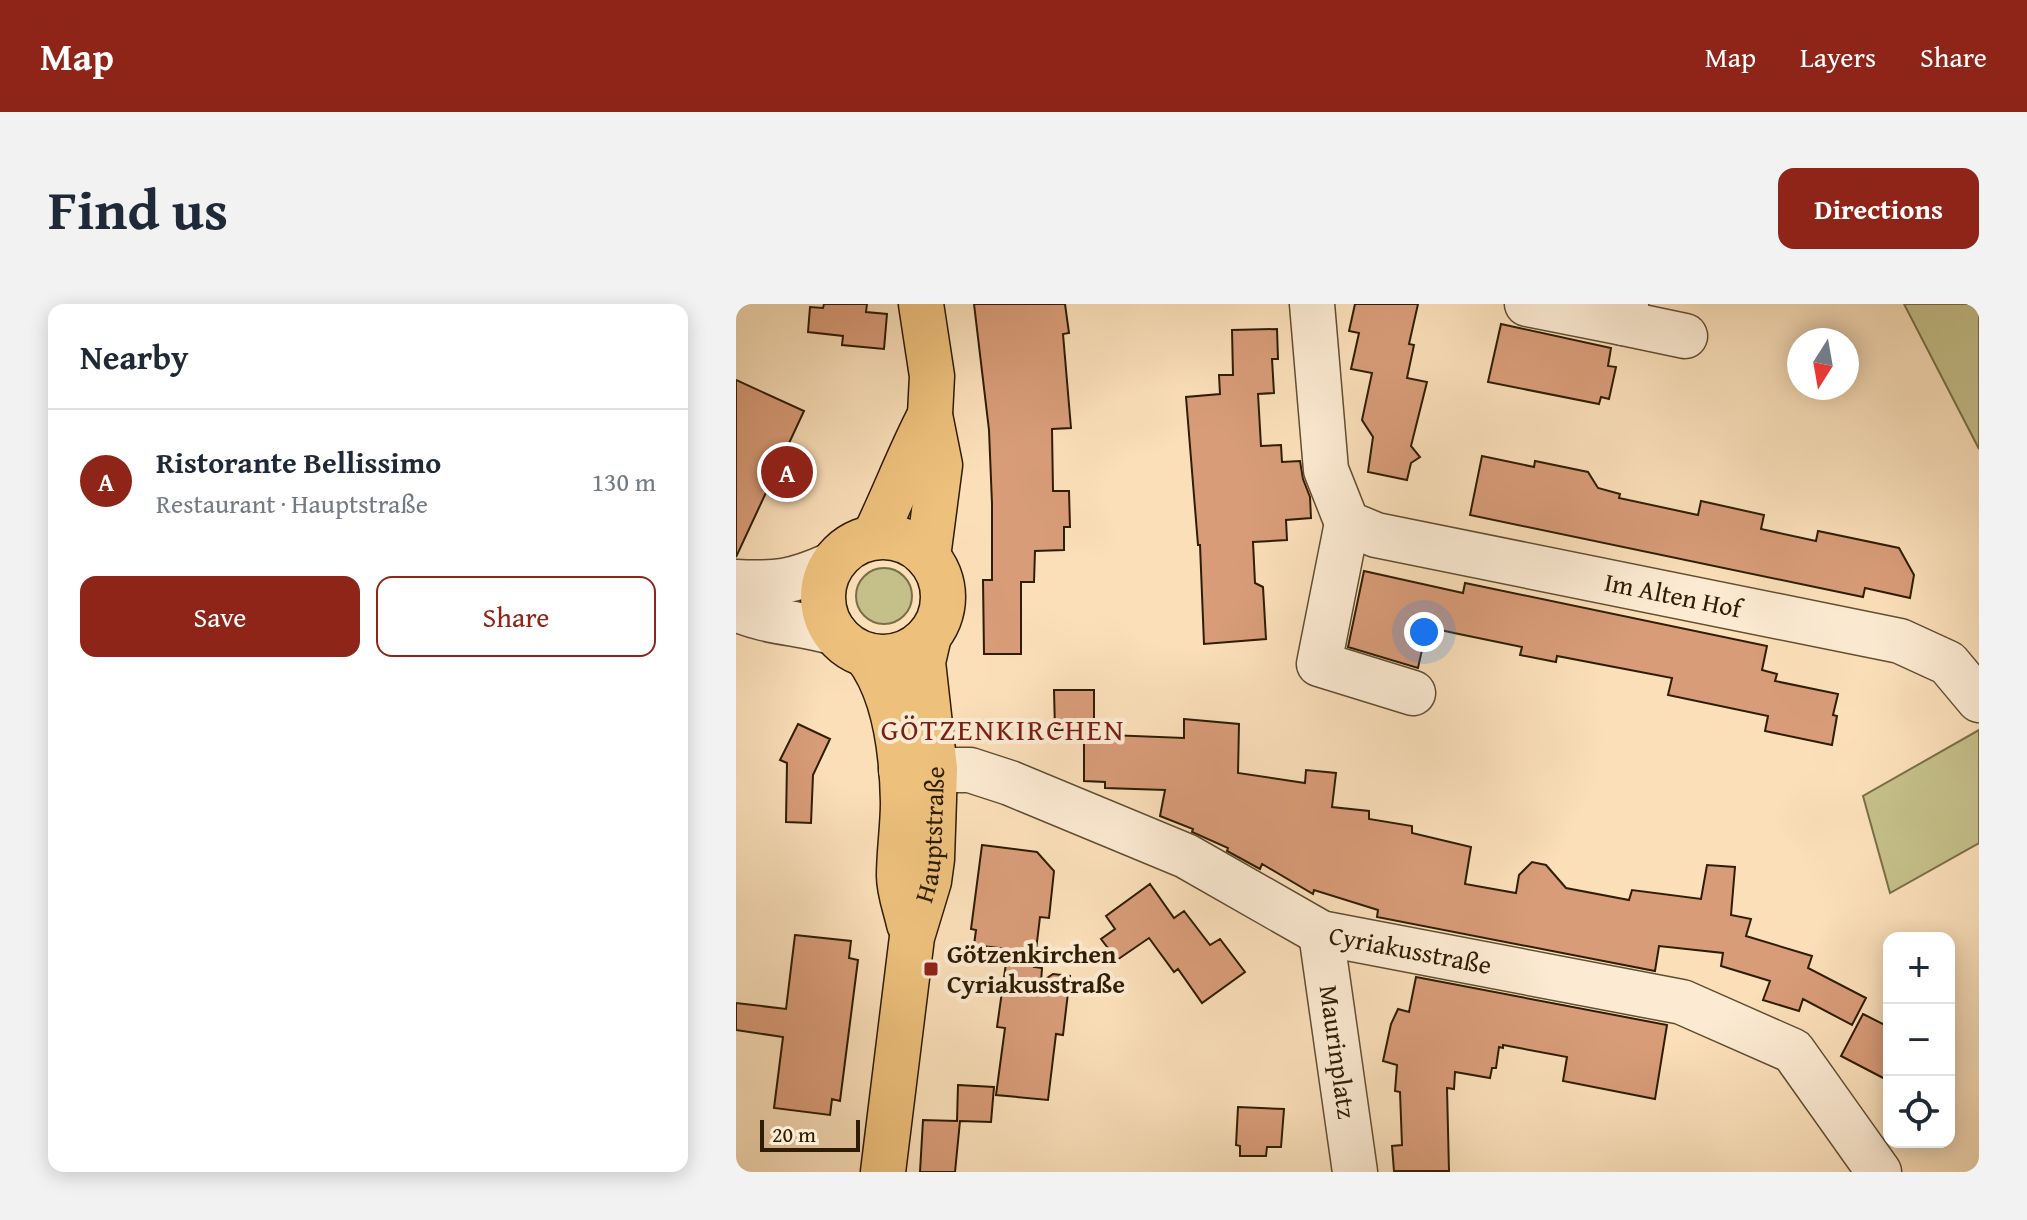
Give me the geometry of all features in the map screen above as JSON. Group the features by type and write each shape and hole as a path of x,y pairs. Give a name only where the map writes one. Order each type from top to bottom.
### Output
{"main road":[{"name":"Hauptstraße","path":"883,1172 912,937 898,878 903,803 918,770 923,662 929,636 938,622 943,597 938,571 928,557 940,465 930,415 932,376 921,304"},
{"name":"Hauptstraße","path":"874,537 899,485 909,454 930,415"},
{"path":"831,565 850,547 874,537 886,536 909,543 928,557"},
{"name":"Hauptstraße","path":"831,565 823,588 824,612 878,671 918,770"},
{"path":"851,644 877,657 900,655 929,636"}],"street":[{"path":"1312,304 1326,470 1347,523 1319,664 1413,693"},
{"path":"1532,304 1625,314 1685,336"},
{"name":"Im Alten Hof","path":"1347,523 1376,535 1900,641 1948,663 1979,700"},
{"path":"736,582 774,584 799,579 831,565"},
{"path":"736,609 748,615 806,624 851,644"},
{"name":"Cyriakusstraße","path":"918,770 970,770 1010,783 1186,856 1321,933 1682,1002 1793,1051 1879,1172"},
{"name":"Maurinplatz","path":"1321,933 1355,1172"}],"shaded area":[{"path":"1904,304 1979,304 1979,449"},
{"path":"884,568 904,576 912,596 904,616 884,624 864,616 856,596 864,576"},
{"path":"1979,730 1979,843 1890,893 1863,796"}],"building":[{"path":"824,304 867,304 866,312 887,314 884,349 842,345 843,336 808,332 810,307 823,308"},
{"path":"974,304 1065,304 1069,333 1063,334 1071,428 1052,429 1053,491 1069,491 1070,527 1064,527 1064,550 1035,551 1034,582 1021,582 1021,654 984,654 983,580 992,580 992,504 989,430"},
{"path":"1355,304 1418,304 1409,344 1414,345 1407,378 1427,382 1411,446 1420,457 1411,463 1407,480 1368,472 1373,437 1362,420 1372,373 1351,369 1359,333 1349,331"},
{"path":"1501,324 1611,348 1608,366 1616,367 1609,399 1601,397 1599,404 1488,382"},
{"path":"1277,329 1278,359 1272,359 1274,393 1258,394 1261,446 1281,445 1282,462 1300,461 1310,497 1311,518 1286,520 1287,540 1253,542 1255,583 1263,587 1266,639 1204,644 1200,545 1186,397 1220,394 1219,375 1233,375 1232,330"},
{"path":"736,380 804,411 736,557"},
{"path":"1482,456 1534,467 1535,461 1588,472 1598,488 1620,494 1619,498 1698,515 1701,501 1764,515 1761,529 1816,541 1818,531 1899,548 1914,575 1910,598 1865,588 1863,597 1470,515"},
{"path":"1364,571 1463,593 1465,583 1767,646 1762,670 1777,674 1775,681 1838,694 1833,715 1837,716 1832,745 1765,731 1768,716 1668,695 1672,678 1557,656 1556,662 1520,655 1522,647 1427,627 1418,668 1348,647"},
{"path":"1054,690 1094,690 1094,730 1055,730"},
{"path":"1184,719 1239,724 1238,773 1305,783 1306,770 1336,773 1332,807 1369,811 1369,819 1412,826 1412,833 1471,847 1465,884 1516,893 1519,875 1532,862 1546,865 1566,888 1629,900 1632,890 1701,899 1707,865 1735,867 1731,915 1751,919 1746,936 1812,956 1808,968 1866,998 1852,1025 1803,999 1799,1011 1763,1000 1770,981 1721,966 1723,953 1659,946 1655,971 1377,917 1378,910 1314,890 1313,894 1262,864 1260,869 1227,851 1228,848 1192,832 1193,829 1160,816 1165,790 1105,788 1105,782 1084,781 1084,734 1184,738"},
{"path":"798,724 830,739 813,775 811,823 786,822 787,763 780,760"},
{"path":"982,845 1037,852 1054,871 1049,918 1040,917 1034,967 1042,968 1041,982 1053,974 1070,976 1063,1035 1056,1034 1048,1100 996,1095 1005,1028 997,1027 1008,949 974,945 976,930 971,929"},
{"path":"1150,884 1174,918 1184,911 1210,945 1220,939 1245,972 1202,1003 1178,969 1174,972 1149,938 1117,960 1101,939 1115,929 1106,916"},
{"path":"795,935 851,941 849,958 858,960 840,1101 832,1099 830,1115 774,1108 783,1037 736,1030 736,1003 786,1009"},
{"path":"1416,977 1667,1025 1655,1099 1563,1081 1567,1057 1503,1045 1503,1048 1499,1047 1496,1068 1492,1068 1490,1078 1455,1072 1454,1089 1447,1088 1449,1171 1394,1171 1392,1146 1402,1145 1400,1092 1395,1091 1397,1065 1383,1061 1391,1024 1398,1009 1409,1012"},
{"path":"1863,1014 1883,1024 1883,1078 1841,1056"},
{"path":"958,1085 994,1087 991,1122 960,1121 955,1172 920,1172 923,1120 957,1121"},
{"path":"1238,1107 1284,1109 1281,1147 1267,1147 1266,1156 1240,1156 1240,1146 1236,1145"}],"place":[{"name":"Ristorante Bellissimo","path":"787,472"},
{"name":"Götzenkirchen Cyriakusstraße","path":"931,969"}],"district":[{"name":"GÖTZENKIRCHEN","path":"1003,730"}]}
